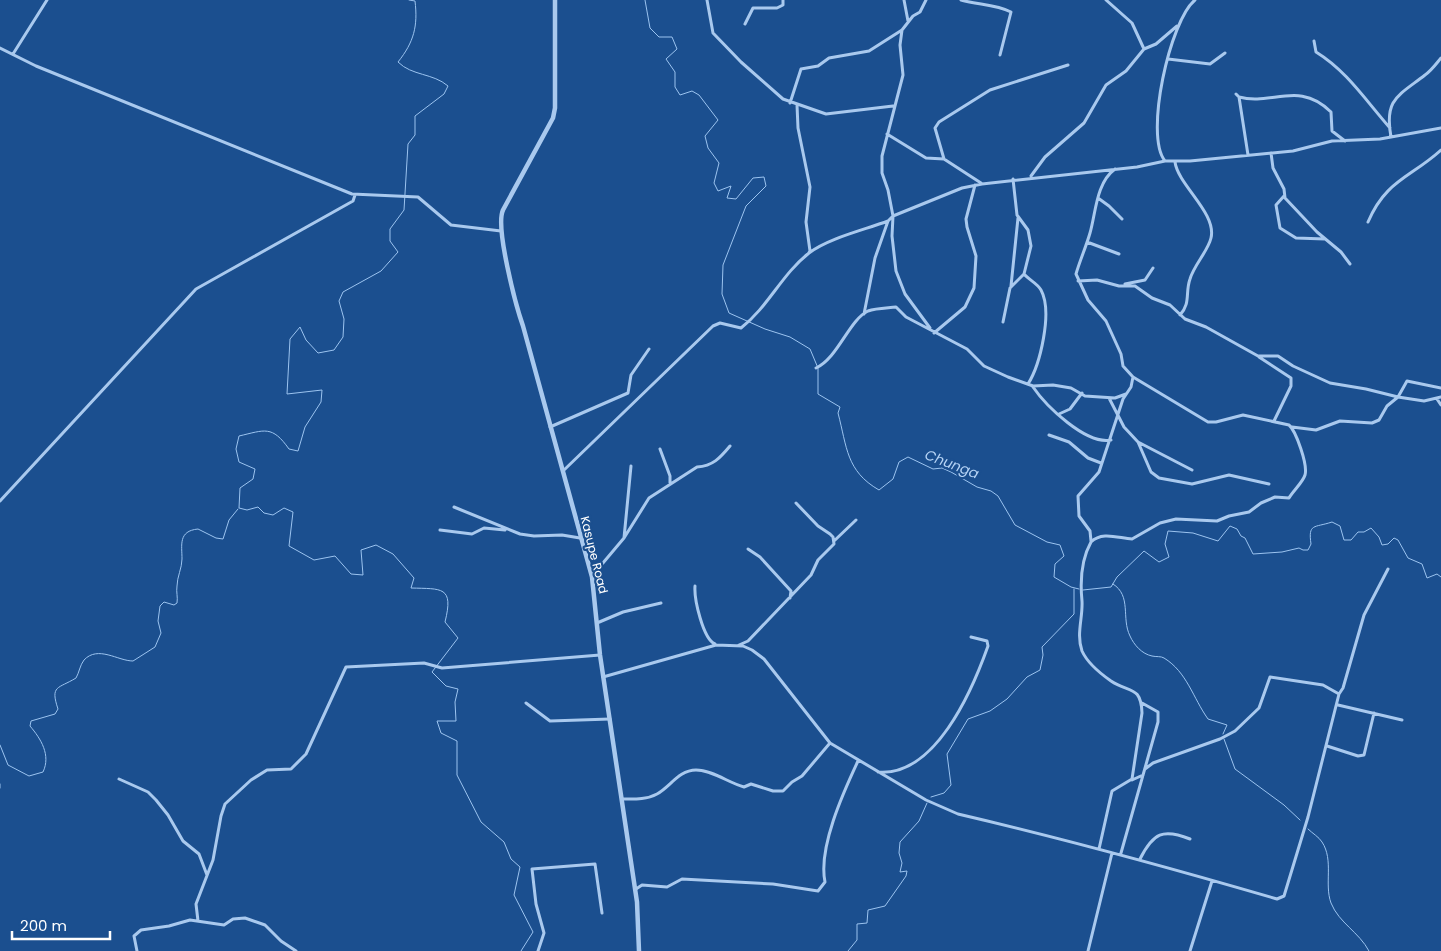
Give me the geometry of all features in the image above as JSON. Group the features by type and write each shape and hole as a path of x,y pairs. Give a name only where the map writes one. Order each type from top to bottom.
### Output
{"street":[{"path":"13,54 47,0"},
{"name":"Kasupe Road","path":"555,0 555,108 553,118 500,216 511,290 523,326 592,576 603,677 611,719 640,927 639,951"},
{"path":"707,0 713,33 717,38 790,103 826,114 893,106"},
{"path":"745,24 753,8 777,8 783,5 783,0"},
{"path":"904,0 908,22"},
{"path":"790,103 801,69 818,66 829,58 869,51 902,30 920,12 926,0"},
{"path":"961,0 972,4 991,5 1011,12 1000,55"},
{"path":"1106,0 1132,23 1144,49"},
{"path":"1165,161 1160,153 1158,119 1160,92 1177,25 1185,10 1195,0"},
{"path":"1031,177 1045,157 1084,123 1106,85 1126,71 1144,49 1156,44 1177,25"},
{"path":"902,30 900,45 903,75 893,106 882,156 882,173 888,190 893,216 892,252 899,283 930,329"},
{"path":"1314,41 1316,52 1349,78 1360,96 1390,128"},
{"path":"0,48 36,66 355,195 409,196 423,199 451,225 502,230"},
{"path":"1168,59 1210,64 1225,53"},
{"path":"1391,137 1388,119 1391,104 1400,92 1425,75 1441,58"},
{"path":"944,159 936,128 938,122 990,90 1068,65"},
{"path":"1248,155 1237,96 1247,100 1286,95 1306,97 1318,101 1330,112 1332,131 1345,141"},
{"path":"797,105 798,128 810,187 806,222 810,251 808,254"},
{"path":"562,471 713,326 720,322 738,328 760,312 808,254 824,245 888,221 893,216 962,188 1013,179 1115,169 1165,161 1175,162 1293,151 1332,141 1391,137 1441,128"},
{"path":"887,134 926,158 944,159 982,184"},
{"path":"1368,222 1388,189 1405,176 1421,168 1441,150"},
{"path":"1271,153 1273,168 1284,189 1285,195 1298,213 1350,264"},
{"path":"1175,162 1178,173 1205,214 1212,230 1209,244 1189,282 1186,308 1180,315"},
{"path":"1115,169 1107,175 1098,198 1087,242 1076,274 1088,300 1106,321 1121,354 1123,366 1133,377 1208,422 1216,422 1243,415 1274,421 1292,427 1316,430 1343,420 1372,423 1379,420 1387,406 1398,397 1407,381 1441,388"},
{"path":"1003,322 1011,286 1018,217 1013,179"},
{"path":"934,332 965,307 973,293 976,256 966,227 966,219 976,185"},
{"path":"0,501 196,290 353,201 355,195"},
{"path":"1285,195 1276,205 1280,228 1296,238 1325,239"},
{"path":"1098,198 1113,209 1122,219"},
{"path":"1011,286 1024,274 1031,242 1028,230 1018,217"},
{"path":"818,368 827,362 864,314 870,293 875,258 888,221"},
{"path":"1087,242 1120,254"},
{"path":"1119,286 1145,280 1153,268"},
{"path":"1024,274 1041,290 1045,318 1040,357 1028,384"},
{"path":"1078,281 1097,280 1119,286 1135,286 1152,298 1170,305 1180,315 1259,356 1291,378 1291,386 1274,421"},
{"path":"864,314 874,310 896,307 906,317 967,349 991,369 1033,386 1058,386 1082,393 1085,396 1109,398 1126,394"},
{"path":"550,427 628,393 631,376 649,349"},
{"path":"1259,356 1278,356 1293,366 1330,383 1398,397 1424,400 1439,398 1441,405"},
{"path":"1121,854 1159,716 1157,711 1141,703 1132,689 1112,681 1087,660 1082,649 1079,634 1082,603 1080,579 1091,542 1090,531 1078,516 1078,496 1099,472 1133,377"},
{"path":"1033,386 1046,404 1087,436 1103,441 1110,440"},
{"path":"1059,414 1070,409 1082,393"},
{"path":"1109,398 1127,430 1138,442 1151,472 1159,478 1192,484 1229,475 1269,484"},
{"path":"1091,542 1100,536 1132,540 1150,527 1172,520 1217,521 1229,516 1249,512 1260,503 1275,497 1289,498 1304,478 1306,469 1292,427"},
{"path":"1049,436 1069,442 1088,458 1102,463"},
{"path":"1138,442 1192,470"},
{"path":"592,576 624,538 649,498 698,467 717,461 730,446"},
{"path":"660,449 670,476 670,483"},
{"path":"624,538 631,466"},
{"path":"796,504 818,526 830,534 834,541"},
{"path":"454,507 510,530 530,536 562,535 580,538"},
{"path":"738,646 748,641 790,598 811,575 818,560 834,544 834,541 856,520"},
{"path":"440,530 472,534 484,528 510,530"},
{"path":"748,549 760,557 791,591 790,598"},
{"path":"603,677 716,645 738,646 752,650 764,659 830,743 926,800 958,814 1140,859 1277,899 1284,896 1364,615 1388,569"},
{"path":"695,586 697,604 706,637 716,645"},
{"path":"596,623 623,612 661,602"},
{"path":"875,771 886,772 906,769 939,742 974,683 988,646 987,641 971,637"},
{"path":"198,921 196,904 217,845 221,816 226,803 257,776 267,770 291,769 304,757 346,668 424,663 442,668 600,655"},
{"path":"1145,769 1153,763 1220,739 1235,731 1259,708 1270,677 1324,685 1340,694"},
{"path":"526,703 550,721 611,719"},
{"path":"1131,780 1139,741 1141,703"},
{"path":"1338,705 1402,720"},
{"path":"1327,746 1358,756 1364,755 1374,713"},
{"path":"622,800 651,797 662,791 675,779 696,770 711,773 744,787 751,784 773,792 783,791 802,776 830,743"},
{"path":"635,890 642,884 667,887 682,879 773,884 818,891 825,882 822,867 832,831 858,761"},
{"path":"1099,849 1107,805 1112,791 1143,775"},
{"path":"118,779 148,792 156,800 183,840 199,854 207,876"},
{"path":"1140,859 1149,843 1158,835 1178,834 1190,839"},
{"path":"1088,951 1112,853"},
{"path":"538,951 544,933 536,904 532,869 595,864 602,913"},
{"path":"1190,951 1212,881"},
{"path":"137,951 134,941 137,931 169,926 190,920 224,925 237,918 254,920 270,928 281,941 296,951"}],"waterway":[{"path":"409,0 415,1 416,18 414,33 408,48 398,62 410,70 436,79 448,86 444,94 415,116 415,135 408,144 404,210 390,229 390,241 398,252 381,271 343,292 339,301 344,319 343,337 334,350 318,353 306,340 300,327 290,339 287,394 322,390 321,402 305,427 298,451 289,449 278,436 267,431 239,436 236,449 239,462 255,469 253,479 240,488 239,508 247,510 258,507 264,513 273,515 284,508 293,512 289,546 314,560 335,556 351,574 363,575 361,550 376,545 393,554 414,578 411,588 438,590 446,596 448,602 445,622 458,638 432,672 446,686 458,689 455,702 456,721 437,721 441,733 457,741 457,775 481,822 504,842 511,859 520,867 514,895 533,932 521,951"},
{"name":"Chunga","path":"645,0 650,28 659,37 672,37 677,49 666,59 675,72 675,87 680,95 692,91 699,95 718,120 705,136 708,148 719,163 714,183 718,191 731,186 727,198 736,199 753,178 764,177 766,186 746,206 723,265 722,294 729,313 765,329 790,337 810,349 818,368 818,394 840,407 838,413 846,447 854,466 868,483 879,490 893,479 899,462 908,457 933,469 942,468 977,487 991,491 998,496 1015,525 1047,542 1060,545 1064,556 1055,564 1054,577 1071,587 1079,589"},
{"path":"0,745 8,765 29,776 43,772 46,759 44,748 30,726 31,721 55,714 58,709 55,692 60,686 76,678 84,660 90,656 102,654 133,661 155,647 161,633 158,621 160,606 164,602 174,605 177,603 177,583 182,562 182,540 184,536 192,530 198,529 216,538 223,539 229,520 238,509"},
{"name":"Chunga","path":"1083,590 1111,587 1117,577 1144,551 1159,562 1169,557 1165,544 1168,531 1193,533 1218,541 1230,526 1237,529 1241,536 1245,538 1253,554 1282,552 1299,548 1308,550 1311,544 1310,533 1312,529 1332,522 1340,526 1344,540 1351,540 1358,532 1364,532 1371,528 1379,537 1382,545 1388,544 1394,538 1398,540 1408,558 1422,564 1427,578 1437,574 1441,577"},
{"path":"1113,584 1122,595 1127,629 1134,643 1145,653 1164,658 1178,670 1208,719 1227,725 1223,734"},
{"path":"931,797 944,793 951,785 947,754 968,719 990,711 1007,699 1027,677 1040,670 1043,655 1042,647 1074,614 1074,589"},
{"path":"1224,739 1235,769 1284,805 1300,820"},
{"path":"848,951 857,940 857,924 867,923 868,910 885,906 906,876 907,871 900,872 902,863 899,853 900,842 919,821 927,803"},
{"path":"1308,829 1321,840 1326,849 1328,888 1331,903 1339,916 1360,938 1369,951"}]}
